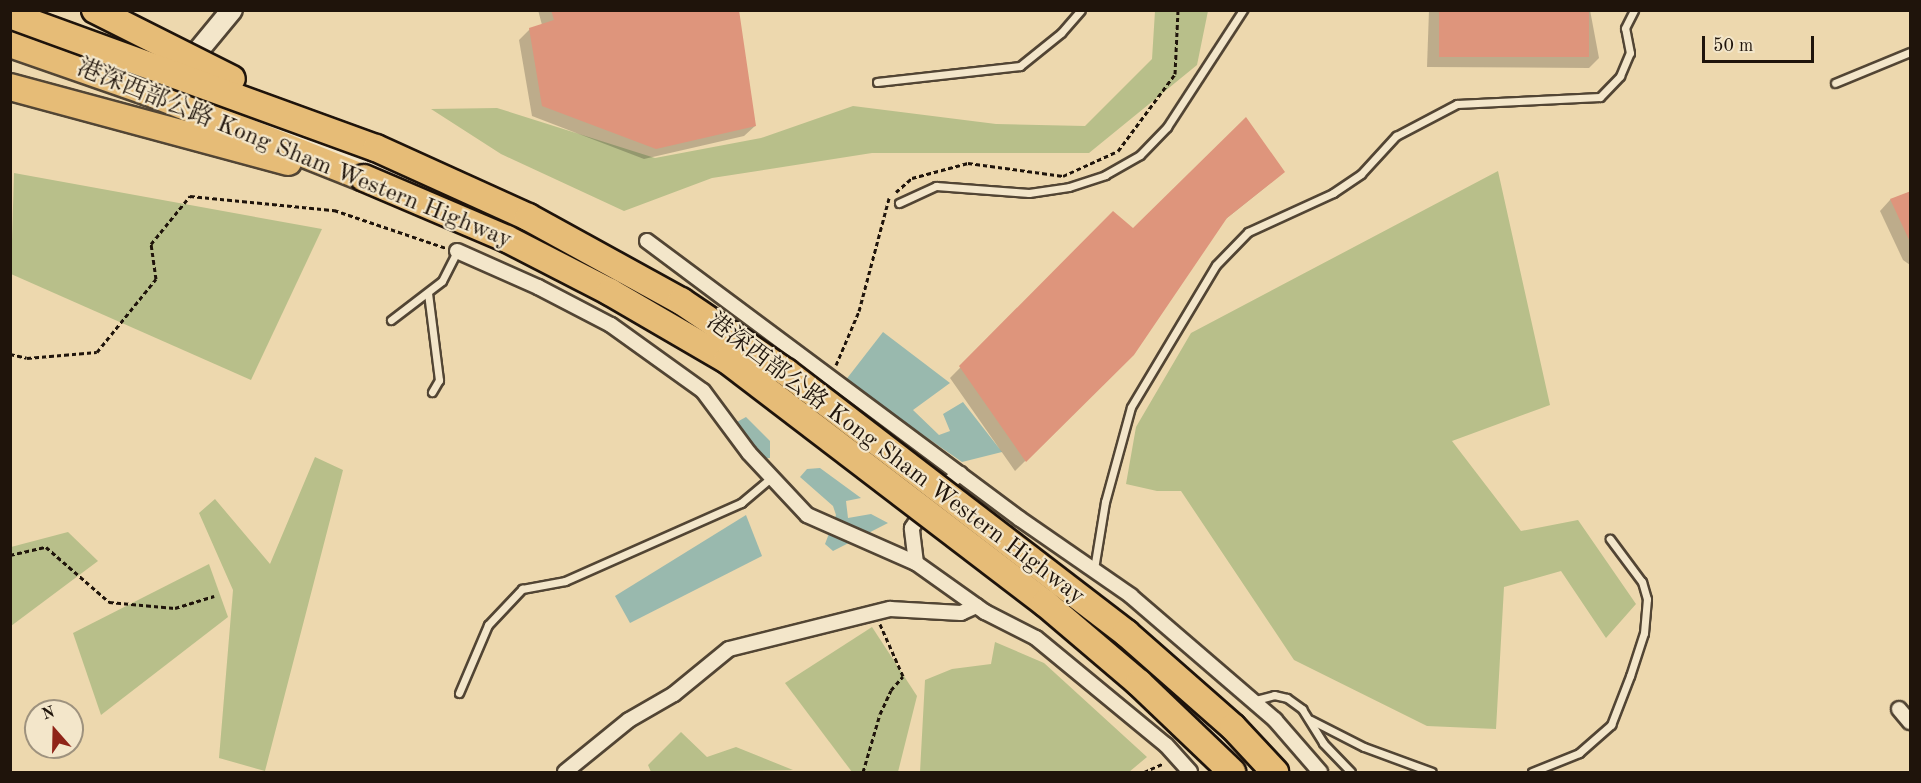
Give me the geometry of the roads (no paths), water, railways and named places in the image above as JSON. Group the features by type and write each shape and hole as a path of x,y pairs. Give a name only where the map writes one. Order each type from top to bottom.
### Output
{"highway":[{"path":"95,10 376,148"},
{"name":"港深西部公路 Kong Sham Western Highway","path":"10,15 376,148 578,242 681,301 761,355 1126,633 1233,727 1275,772"},
{"name":"港深西部公路 Kong Sham Western Highway","path":"10,44 148,92 364,178 507,239 610,292 727,360 1045,603 1139,683 1232,772"},
{"path":"10,87 230,148 364,178"}],"street":[{"path":"10,28 174,87 232,10"},
{"path":"647,241 960,474 1094,569 1252,701 1320,772"},
{"path":"457,251 538,287 611,325 703,391 771,478 807,515 916,563 976,606 1036,638 1178,758 1190,772"},
{"path":"916,563 912,528 934,494 960,474"},
{"path":"565,772 629,720 674,694 729,649 890,609 961,613 976,606"},
{"path":"1899,709 1911,722"}],"lane":[{"path":"877,82 1020,66 1061,33 1081,10"},
{"path":"899,203 936,186 1029,193 1069,187 1132,160 1167,127 1244,10"},
{"path":"1094,569 1105,502 1131,406 1216,265 1248,231 1333,193 1361,174 1396,136 1456,104 1600,97 1620,76 1630,53 1625,28 1634,10"},
{"path":"1835,83 1911,52"},
{"path":"174,87 457,198"},
{"path":"467,203 548,242"},
{"path":"391,321 442,281 457,251"},
{"path":"428,293 439,380 432,392"},
{"path":"701,327 732,344 934,494"},
{"path":"459,693 488,625 522,589 565,581 741,503 771,478"},
{"path":"1532,772 1579,753 1604,732 1611,725 1630,676 1644,633 1647,599 1642,582 1610,539"},
{"path":"1252,701 1274,695 1287,698 1311,720 1373,751 1432,772"},
{"path":"1311,720 1323,743 1351,772"}],"water":[{"path":"883,332 950,383 913,410 939,435 950,431 943,414 963,402 1002,452 962,462 845,381"},
{"path":"746,417 770,441 770,458 748,459 731,438 735,423"},
{"path":"820,468 861,498 846,501 848,518 871,514 888,523 833,551 825,544 836,515 833,506 800,477 807,469"},
{"path":"746,515 762,556 630,623 615,596"}]}
